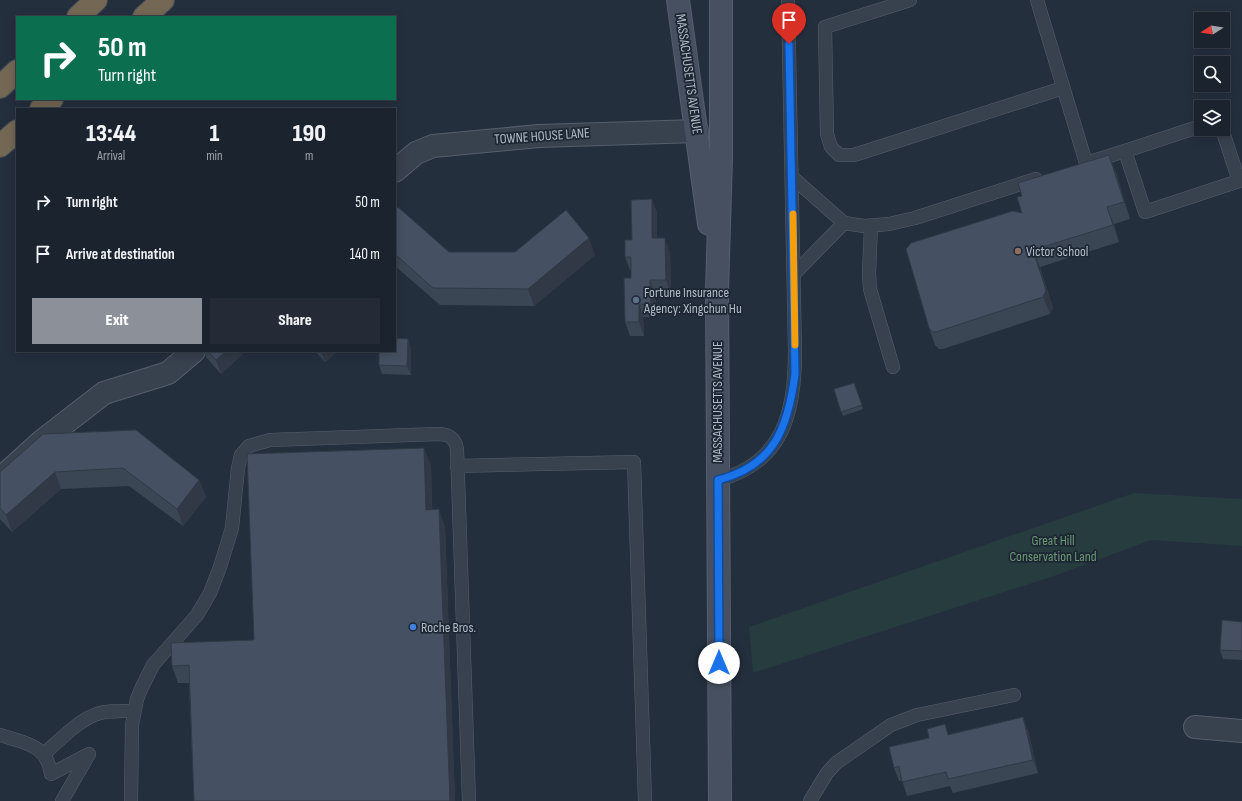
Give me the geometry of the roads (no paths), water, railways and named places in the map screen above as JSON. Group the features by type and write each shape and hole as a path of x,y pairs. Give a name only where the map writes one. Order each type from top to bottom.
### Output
{"highway":[{"path":"79,16 96,0"},
{"path":"145,16 163,0"},
{"path":"0,87 16,73"},
{"path":"42,108 51,100"},
{"path":"0,146 16,132"}],"main road":[{"name":"MASSACHUSETTS AVENUE","path":"678,0 697,131 717,291"},
{"name":"MASSACHUSETTS AVENUE","path":"720,801 717,291 721,158 721,0"}],"street":[{"name":"TOWNE HOUSE LANE","path":"396,170 416,153 433,146 546,135 697,131"},
{"path":"0,480 42,441 104,393 168,373 193,352"},
{"path":"1195,727 1242,731"}],"lane":[{"path":"718,480 738,474 760,460 774,444 786,417 792,396 795,374 794,274 788,0"},
{"path":"910,0 825,27 827,134 831,147 839,155 854,155 1063,88"},
{"path":"1037,0 1086,163"},
{"path":"1071,168 1194,128"},
{"path":"1125,151 1144,212 1239,181 1224,136"},
{"path":"792,176 844,223 871,226 890,224 914,218 1049,175"},
{"path":"794,274 844,223"},
{"path":"871,226 869,274 870,289 893,367"},
{"path":"131,801 131,737 134,711 142,686 153,665 197,615 212,587 232,528 238,461 244,450 256,443 270,440 444,434 453,438 456,443 458,466 469,801"},
{"path":"458,466 634,462 645,801"},
{"path":"810,801 827,773 836,763 891,725 917,715 1014,695"},
{"path":"44,754 81,723 93,715 107,711 134,711"},
{"path":"0,735 34,746 44,754 47,759 50,774 89,754 62,801"}],"place":[{"name":"Victor School","path":"1018,251"},
{"name":"Fortune Insurance Agency: Xingchun Hu","path":"636,300"},
{"name":"Roche Bros.","path":"413,627"}],"park label":[{"name":"Great Hill Conservation Land","path":"1053,548"}]}
